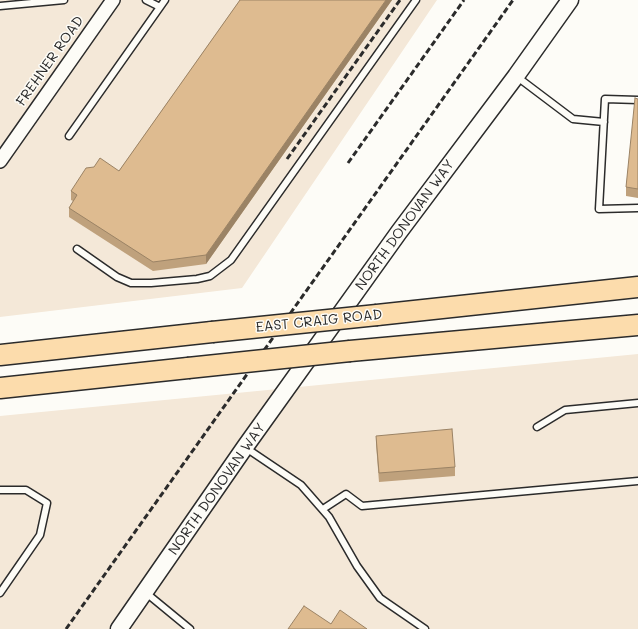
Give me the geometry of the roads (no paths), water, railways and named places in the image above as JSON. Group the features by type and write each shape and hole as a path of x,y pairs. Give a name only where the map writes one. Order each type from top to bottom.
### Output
{"main road":[{"name":"EAST CRAIG ROAD","path":"0,355 638,287"},
{"path":"0,388 350,351 638,325"}],"street":[{"name":"FREHNER ROAD","path":"0,161 113,0"},
{"name":"NORTH DONOVAN WAY","path":"119,629 245,447 399,232 516,76 570,0"}],"lane":[{"path":"0,6 64,0"},
{"path":"146,0 160,7"},
{"path":"69,136 165,0"},
{"path":"77,249 117,277 131,283 151,283 197,279 210,276 231,260 416,0"},
{"path":"516,76 573,119 604,122"},
{"path":"638,100 605,99 599,209 638,208"},
{"path":"537,427 565,410 638,403"},
{"path":"245,447 301,485 329,517 357,566 380,598 425,629"},
{"path":"322,509 346,494 362,506 638,482"},
{"path":"0,490 26,490 47,503 40,535 0,592"},
{"path":"145,592 190,629"}],"railway":[{"path":"287,159 400,0"},
{"path":"348,163 464,0"},
{"path":"66,629 513,0"}]}
